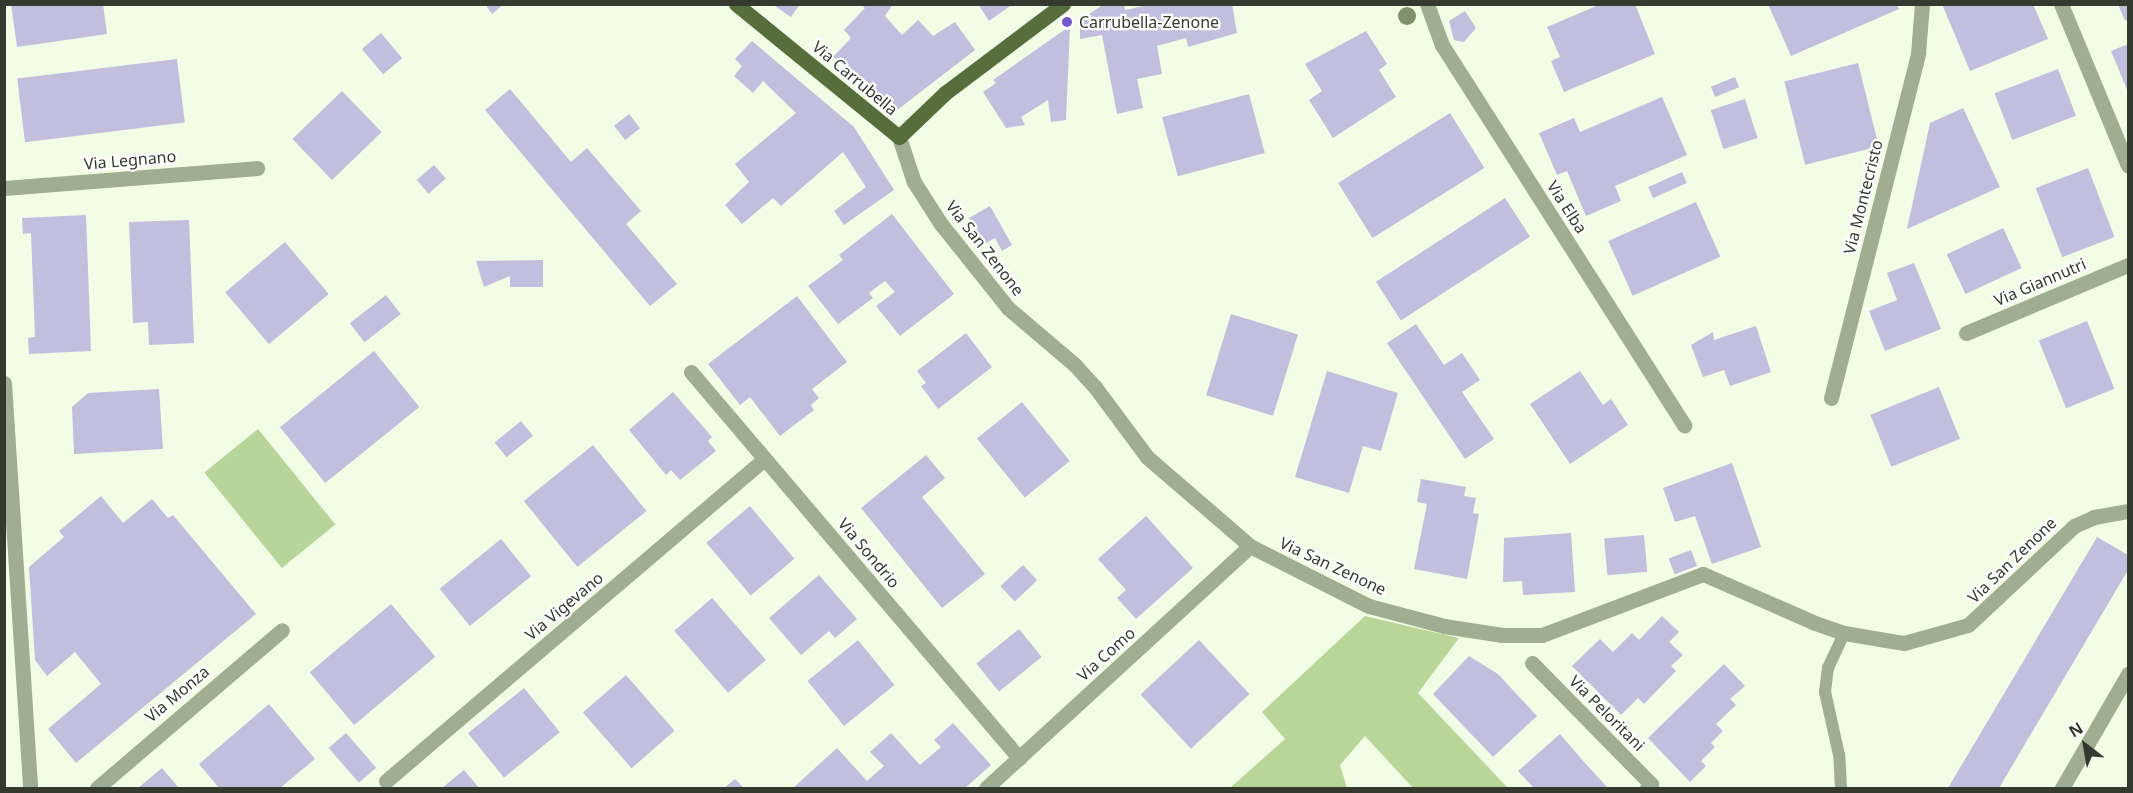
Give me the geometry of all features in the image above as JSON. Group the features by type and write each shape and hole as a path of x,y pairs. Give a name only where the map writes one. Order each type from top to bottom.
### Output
{"main road":[{"name":"Via Carrubella","path":"736,4 899,137 945,93 1063,4"}],"street":[{"name":"Via Elba","path":"1427,4 1442,45 1684,425"},
{"name":"Via Montecristo","path":"1831,398 1918,53 1922,4"},
{"path":"2061,4 2128,166"},
{"name":"Via San Zenone","path":"899,137 914,182 941,224 1008,308 1075,365 1147,457 1250,546 1369,606 1444,626 1502,635 1542,635 1703,574 1844,633 1904,643 1950,633 1986,612 2053,542 2074,526 2094,517 2128,511"},
{"name":"Via Legnano","path":"4,188 257,168"},
{"name":"Via Giannutri","path":"1966,333 2128,265"},
{"name":"Via Sondrio","path":"691,372 1019,758"},
{"path":"4,383 30,789"},
{"name":"Via Vigevano","path":"386,780 765,459"},
{"name":"Via Como","path":"986,789 1250,546"},
{"name":"Via Monza","path":"98,789 282,630"},
{"name":"Via Peloritani","path":"1532,663 1652,784 1647,789"},
{"path":"2062,789 2128,674"}],"lane":[{"path":"1841,789 1839,755 1825,692 1828,668 1844,633"}],"green space":[{"path":"258,429 335,525 282,568 204,472"},
{"path":"1365,616 1459,638 1418,693 1508,788 1413,788 1365,736 1340,765 1347,788 1230,788 1285,739 1262,712"}],"building":[{"path":"11,4 103,4 107,34 17,47"},
{"path":"485,4 504,4 492,14"},
{"path":"772,4 800,4 791,17"},
{"path":"860,4 893,4 885,16 902,35 918,20 933,36 955,22 975,50 896,111 858,74 833,57 851,38 844,30 865,8"},
{"path":"978,4 1013,4 989,21"},
{"path":"1104,4 1124,4 1125,10 1152,4 1232,4 1237,33 1188,47 1186,38 1157,46 1162,74 1137,79 1143,108 1117,114 1102,35 1080,39 1080,20"},
{"path":"1601,4 1635,4 1655,54 1564,92 1551,61 1560,57 1547,27"},
{"path":"1768,4 1897,4 1899,9 1791,56"},
{"path":"1942,4 2033,4 2048,39 1970,71"},
{"path":"2118,4 2128,4 2128,19 2125,21"},
{"path":"1465,11 1476,28 1464,42 1454,40 1449,21"},
{"path":"1070,26 1066,120 1051,122 1048,100 1021,117 1025,125 1006,128 983,92 996,83 993,80"},
{"path":"1366,31 1387,64 1379,70 1396,97 1333,138 1309,100 1322,91 1305,64"},
{"path":"381,33 402,58 383,74 362,49"},
{"path":"752,41 854,127 894,190 844,225 834,211 866,187 843,152 781,206 773,198 742,224 725,205 749,182 735,164 796,113 763,81 753,93 734,76 742,66 735,59"},
{"path":"2128,44 2128,92 2111,51"},
{"path":"177,59 185,123 25,142 17,79"},
{"path":"1858,63 1879,146 1805,165 1784,81"},
{"path":"2058,69 2076,116 2012,140 1995,93"},
{"path":"1735,77 1739,87 1715,97 1711,87"},
{"path":"510,89 571,162 587,148 641,211 626,224 677,284 650,306 485,110"},
{"path":"342,91 382,132 332,180 292,139"},
{"path":"1249,94 1265,153 1178,176 1162,117"},
{"path":"1662,97 1687,155 1615,186 1621,201 1586,216 1567,171 1557,175 1539,133 1574,118 1580,132"},
{"path":"1745,99 1758,138 1723,149 1711,110"},
{"path":"1963,108 2000,187 1907,229 1930,123"},
{"path":"1450,113 1484,168 1373,238 1338,183"},
{"path":"629,114 640,128 625,140 614,126"},
{"path":"434,165 446,179 428,194 417,180"},
{"path":"2088,168 2115,237 2062,257 2036,188"},
{"path":"1682,172 1687,183 1653,198 1648,187"},
{"path":"1505,198 1530,237 1401,320 1376,282"},
{"path":"1696,202 1720,257 1633,296 1608,241"},
{"path":"990,206 1012,245 1002,251 995,238 984,244 969,218"},
{"path":"892,214 954,294 900,336 876,306 895,292 885,281 869,293 873,298 838,324 808,286 843,260 839,255"},
{"path":"86,215 91,351 29,354 28,338 35,337 31,233 23,234 22,218"},
{"path":"189,220 194,343 149,345 148,322 133,323 129,222"},
{"path":"2003,228 2022,268 1965,294 1947,254"},
{"path":"285,242 329,294 269,344 225,292"},
{"path":"543,260 543,287 510,287 510,276 484,287 476,261"},
{"path":"1914,263 1941,329 1885,351 1869,311 1897,300 1887,273"},
{"path":"386,295 401,314 365,342 350,323"},
{"path":"797,296 847,362 812,389 819,398 811,405 814,410 780,436 750,397 740,405 708,364"},
{"path":"1231,314 1298,334 1273,416 1206,395"},
{"path":"2087,321 2114,389 2066,408 2039,340"},
{"path":"1416,324 1444,365 1462,353 1480,380 1462,392 1494,439 1465,459 1387,343"},
{"path":"1756,326 1771,372 1730,386 1724,370 1703,377 1691,345 1713,332 1714,340"},
{"path":"966,333 992,367 938,409 921,386 926,383 917,371"},
{"path":"374,351 419,407 325,483 280,427"},
{"path":"1327,371 1398,393 1381,451 1363,446 1349,493 1295,477"},
{"path":"1580,371 1603,405 1611,399 1628,425 1570,464 1530,404"},
{"path":"1939,387 1960,439 1891,467 1870,415"},
{"path":"159,389 163,449 74,454 72,407 88,393"},
{"path":"673,392 712,437 708,441 716,451 680,480 671,470 666,475 629,430"},
{"path":"1022,402 1070,461 1025,498 977,439"},
{"path":"521,421 533,436 507,457 495,442"},
{"path":"593,445 646,511 577,567 524,501"},
{"path":"926,455 945,478 922,497 985,574 942,608 861,508"},
{"path":"1732,463 1761,547 1712,564 1695,516 1675,522 1663,488"},
{"path":"1421,479 1466,487 1464,496 1476,498 1473,513 1479,514 1467,579 1414,569 1427,504 1417,502"},
{"path":"101,496 123,523 152,499 168,518 173,515 256,614 76,763 48,729 101,684 75,652 47,676 35,660 29,567 64,537 59,531"},
{"path":"750,506 794,559 751,595 706,543"},
{"path":"1146,516 1193,568 1136,619 1117,598 1126,590 1098,559"},
{"path":"1571,533 1575,592 1523,595 1522,581 1503,582 1504,538"},
{"path":"1644,535 1647,572 1607,575 1604,538"},
{"path":"2097,537 2128,555 2128,570 1999,788 1948,788"},
{"path":"501,539 531,576 470,626 440,589"},
{"path":"1691,550 1697,566 1675,574 1669,559"},
{"path":"1023,565 1037,580 1015,602 1000,586"},
{"path":"819,575 857,619 835,638 829,631 801,655 769,618"},
{"path":"712,598 766,660 728,693 674,631"},
{"path":"391,604 435,657 354,725 310,672"},
{"path":"1662,616 1679,632 1669,642 1683,655 1671,666 1676,671 1644,704 1638,698 1621,715 1572,666 1600,639 1613,652 1632,633 1639,640"},
{"path":"1019,629 1042,657 999,692 976,664"},
{"path":"858,640 895,685 844,726 807,681"},
{"path":"1199,640 1249,694 1191,749 1140,695"},
{"path":"1469,656 1498,674 1537,716 1493,757 1433,694"},
{"path":"1724,664 1745,686 1730,699 1736,705 1716,724 1723,731 1711,743 1715,747 1701,761 1706,766 1690,782 1648,738"},
{"path":"626,675 675,731 632,768 583,712"},
{"path":"524,688 560,732 504,778 468,733"},
{"path":"269,704 315,759 280,788 219,788 199,764"},
{"path":"953,723 991,765 965,788 793,788 837,748 867,781 884,766 870,752 891,733 920,765 941,747 934,740"},
{"path":"346,733 376,768 359,783 329,748"},
{"path":"1560,734 1608,788 1534,788 1518,771"},
{"path":"162,768 179,788 138,788"},
{"path":"464,770 479,788 442,788"},
{"path":"735,779 744,788 724,788"}],"place":[{"name":"Carrubella-Zenone","path":"1067,22"}]}
